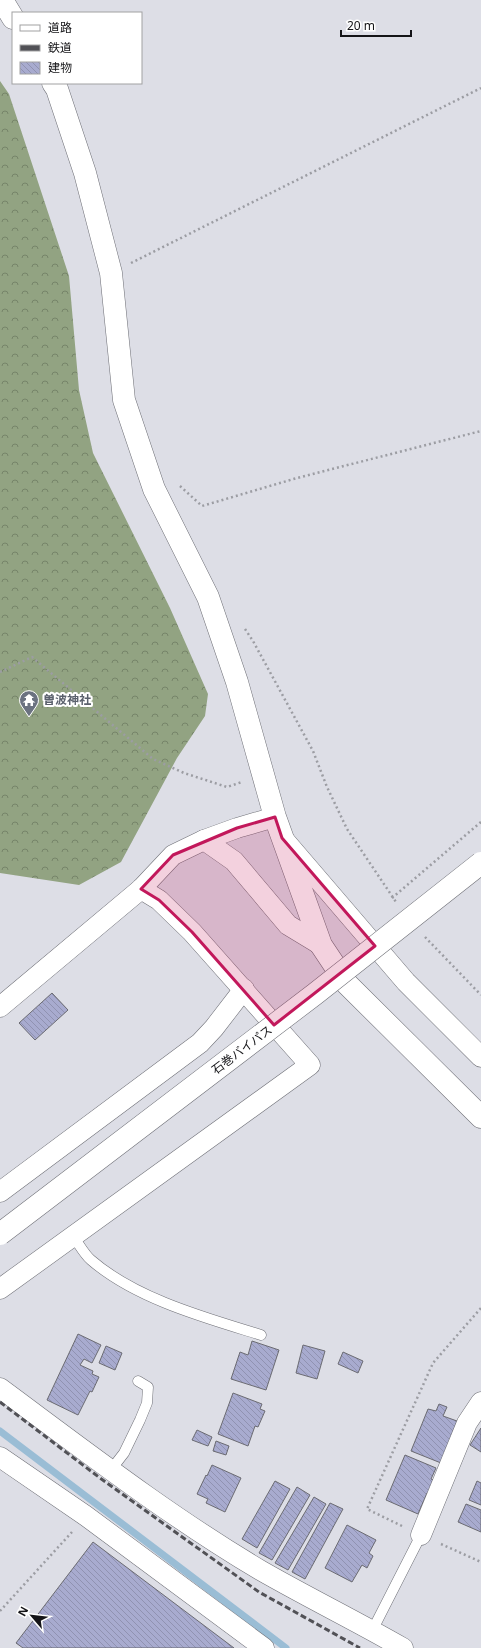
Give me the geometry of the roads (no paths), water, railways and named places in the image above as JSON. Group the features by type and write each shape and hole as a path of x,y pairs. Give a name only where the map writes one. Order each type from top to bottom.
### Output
{"main road":[{"path":"2,0 12,16"},
{"path":"54,84 85,173 111,273 124,400 154,489 208,597 237,682 275,817 321,945 347,984 481,1117"},
{"name":"石巻バイパス","path":"0,1234 315,994 481,862"}],"street":[{"path":"0,1007 140,889 173,855 204,840 243,826 275,817"},
{"path":"282,838 406,982 481,1057"},
{"path":"204,840 234,861 288,925 321,945"},
{"path":"0,1289 310,1065 192,932 159,900 140,889"},
{"path":"0,1192 200,1043 214,1028 244,989"},
{"path":"0,1388 110,1471 260,1570 403,1648"},
{"path":"421,1535 467,1423 481,1402"},
{"path":"0,1457 86,1516 264,1648"}],"lane":[{"path":"73,1236 90,1260 116,1278 156,1299 213,1320 261,1335"},
{"path":"110,1471 124,1453 147,1403 148,1387 138,1381"},
{"path":"372,1631 421,1535"}],"waterway":[{"path":"0,1431 286,1648"}],"railway":[{"path":"0,1402 100,1478 259,1592 360,1648"}],"place":[{"name":"曽波神社","path":"29,717"}]}
